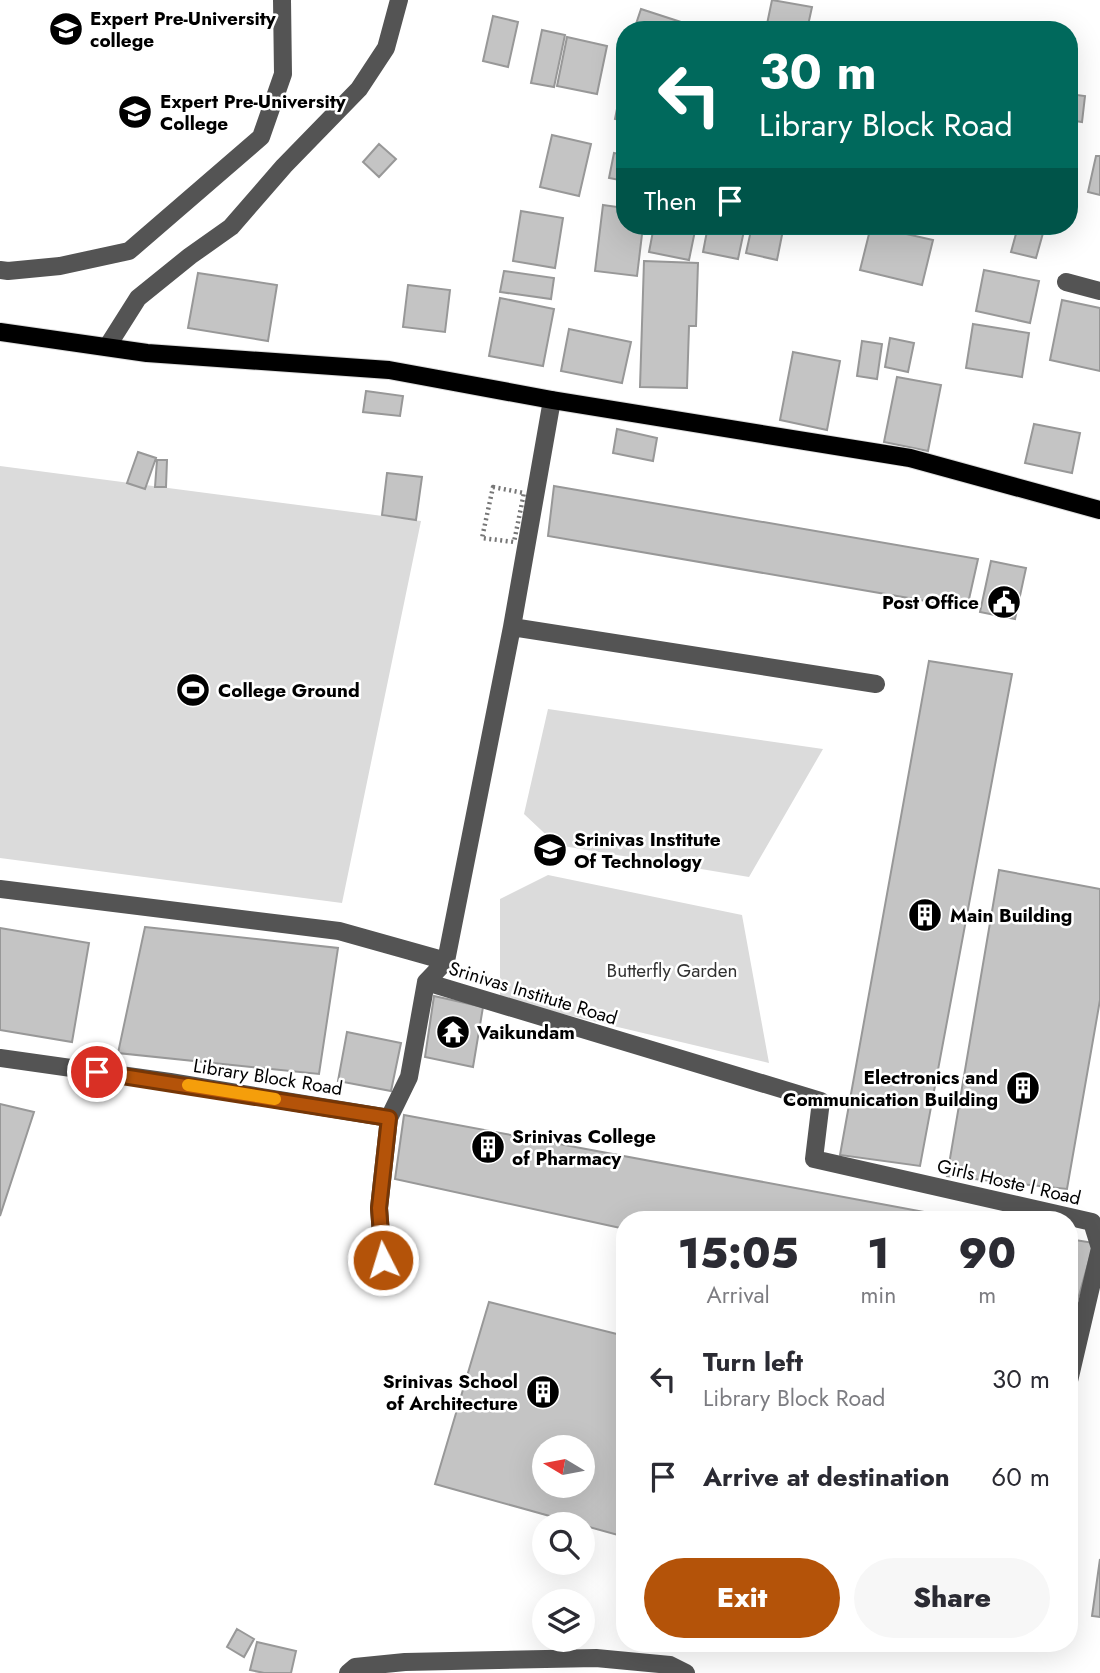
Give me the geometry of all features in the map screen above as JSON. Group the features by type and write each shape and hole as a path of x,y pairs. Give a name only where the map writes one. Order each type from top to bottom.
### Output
{"main road":[{"path":"0,332 147,354 389,370 552,400 910,458 1100,509"}],"street":[{"path":"0,270 60,266 130,251 261,137 283,74 282,0"},
{"path":"107,347 138,298 190,256 232,227 284,166 359,89 386,48 399,0"},
{"path":"1066,282 1100,291"},
{"name":"Srinivas Institute Road","path":"552,400 512,627 446,961 426,982 821,1101"},
{"path":"512,627 876,684"},
{"path":"0,889 339,931 446,961"},
{"path":"383,1260 379,1208 389,1118 409,1077 426,982"},
{"name":"Library Block Road","path":"0,1058 170,1082 389,1118"},
{"name":"Girls Hoste l Road","path":"821,1101 814,1158 1044,1211"},
{"name":"Girls Hoste l Road","path":"1078,1219 1092,1222 1100,1248 1078,1342"},
{"path":"348,1673 355,1667 405,1662 596,1658 670,1665 686,1673"}],"path":[{"path":"493,486 524,493 514,542 482,538 493,486"}],"green space":[{"name":"College Ground","path":"0,466 421,521 342,903 0,858"},
{"path":"548,709 823,749 749,877 557,845 524,814"},
{"name":"Butterfly Garden","path":"548,875 742,915 769,1063 500,999 500,899"}],"building":[{"path":"772,0 812,7 809,21 768,21"},
{"path":"641,9 678,21 637,21"},
{"path":"493,16 518,22 508,67 483,61"},
{"path":"542,30 565,35 554,87 531,83"},
{"path":"567,37 607,46 597,94 557,86"},
{"path":"1078,95 1085,96 1082,122 1078,121"},
{"path":"552,135 591,144 579,196 540,187"},
{"path":"379,144 396,159 379,177 363,162"},
{"path":"614,153 616,153 616,179 609,178"},
{"path":"1096,156 1100,156 1100,195 1088,192"},
{"path":"603,205 616,207 616,235 642,235 637,276 595,271"},
{"path":"521,211 563,218 555,268 513,261"},
{"path":"652,235 694,235 689,260 649,252"},
{"path":"706,235 743,235 738,259 703,252"},
{"path":"750,235 782,235 777,260 746,253"},
{"path":"869,235 911,235 933,240 922,285 860,270"},
{"path":"1016,235 1042,235 1036,258 1011,252"},
{"path":"644,261 698,263 696,326 689,326 687,388 640,387"},
{"path":"984,270 1039,281 1030,323 976,311"},
{"path":"504,271 554,278 551,299 500,292"},
{"path":"198,273 277,285 268,341 188,328"},
{"path":"408,285 450,290 445,332 403,327"},
{"path":"500,298 554,309 543,366 489,356"},
{"path":"1062,300 1100,308 1100,371 1050,360"},
{"path":"973,324 1029,333 1022,377 966,368"},
{"path":"569,329 631,342 622,383 561,371"},
{"path":"890,338 914,343 908,372 885,367"},
{"path":"862,341 882,344 877,379 857,376"},
{"path":"793,352 840,361 827,430 780,420"},
{"path":"897,377 941,385 928,451 884,442"},
{"path":"366,391 403,396 400,416 363,412"},
{"path":"1034,424 1080,433 1072,473 1025,463"},
{"path":"617,429 657,438 653,461 613,453"},
{"path":"138,452 156,458 145,489 127,483"},
{"path":"157,460 167,460 166,487 155,487"},
{"path":"387,473 422,477 416,520 382,515"},
{"path":"554,486 978,559 967,608 548,536"},
{"path":"991,561 1026,568 1015,619 980,612"},
{"name":"Main Building","path":"929,661 1012,674 920,1166 840,1155"},
{"name":"Electronics and Communication Building","path":"999,870 1100,889 1100,1000 1067,1189 947,1176"},
{"path":"145,927 338,948 319,1074 118,1053"},
{"path":"0,928 89,943 72,1042 0,1030"},
{"name":"Vaikundam","path":"434,996 483,1007 473,1067 425,1057"},
{"path":"347,1032 401,1043 391,1091 338,1081"},
{"path":"0,1104 34,1112 0,1216"},
{"name":"Srinivas College of Pharmacy","path":"404,1115 919,1211 616,1211 616,1227 395,1179"},
{"path":"1078,1240 1094,1243 1078,1299"},
{"name":"Srinivas School of Architecture","path":"489,1302 616,1334 616,1534 595,1529 595,1512 535,1512 435,1484"},
{"path":"1100,1559 1100,1617 1092,1616"},
{"path":"237,1629 254,1639 244,1657 227,1647"},
{"path":"257,1642 296,1651 291,1673 250,1670"}],"slow traffic":[{"path":"188,1085 275,1099"}],"place":[{"name":"Expert Pre-University college","path":"66,29"},
{"name":"Expert Pre-University College","path":"135,112"},
{"name":"Post Office","path":"1004,602"},
{"name":"College Ground","path":"193,690"},
{"name":"Srinivas Institute Of Technology","path":"550,850"},
{"name":"Main Building","path":"925,915"},
{"name":"Vaikundam","path":"453,1032"},
{"name":"Electronics and Communication Building","path":"1023,1088"},
{"name":"Srinivas College of Pharmacy","path":"488,1147"},
{"name":"Srinivas School of Architecture","path":"543,1392"}],"route":[{"path":"97,1072 389,1118 379,1208 383,1260"}]}
